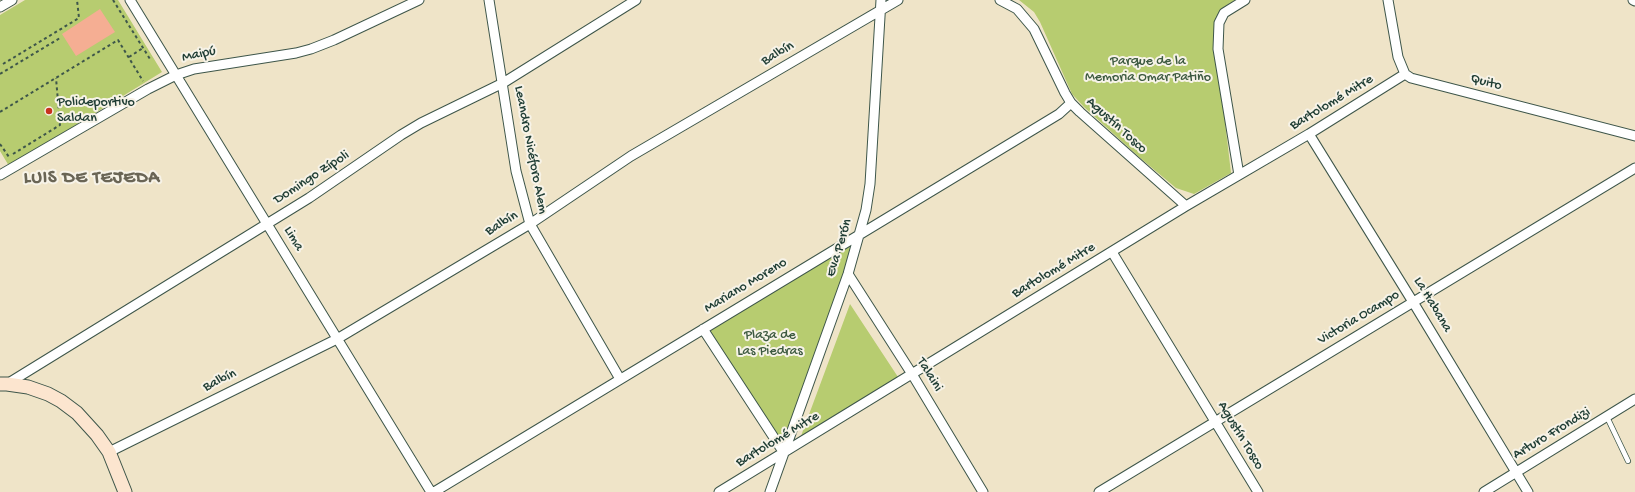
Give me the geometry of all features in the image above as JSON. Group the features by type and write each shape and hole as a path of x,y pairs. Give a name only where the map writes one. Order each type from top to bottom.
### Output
{"main road":[{"path":"3,384 28,387 48,394 61,401 77,413 109,452 125,492"}],"street":[{"path":"0,7 12,0"},
{"name":"Lima","path":"130,0 431,492"},
{"name":"Maipú","path":"0,175 176,74 194,69 296,53 334,40 418,0"},
{"name":"Leandro Nicéforo Alem","path":"489,0 516,171 530,224 620,378"},
{"name":"Domingo Zípoli","path":"3,384 267,224 414,127 503,83 636,0"},
{"name":"Eva Perón","path":"770,492 848,274 866,210 870,184 881,0"},
{"name":"Balbín","path":"109,452 337,339 530,224 631,156 898,0"},
{"name":"Agustín Tosco","path":"1000,0 1017,9 1034,29 1071,103 1186,206"},
{"path":"1239,175 1218,49 1218,23 1224,13 1245,0"},
{"path":"1388,0 1398,57 1406,74"},
{"name":"Bartolomé Mitre","path":"719,492 1186,206 1309,134 1406,74"},
{"name":"Quito","path":"1406,74 1419,80 1635,136"},
{"name":"Mariano Moreno","path":"434,492 620,378 1059,114 1071,103"},
{"name":"La Habana","path":"1309,134 1528,492"},
{"name":"Victoria Ocampo","path":"1099,492 1635,168"},
{"name":"Agustín Tosco","path":"1112,252 1258,492"},
{"name":"Talaini","path":"848,274 912,374 983,492"},
{"path":"703,329 784,453"},
{"name":"Arturo Frondizi","path":"1484,492 1635,399"}],"lane":[{"path":"1606,417 1628,461"}],"path":[{"path":"3,64 79,18 77,0"},
{"path":"113,0 150,60"},
{"path":"0,74 60,38"},
{"path":"0,112 118,40 148,89"},
{"path":"129,58 143,48"},
{"path":"0,144 8,157 60,125 56,78"}],"green space":[{"name":"Polideportivo Saldan","path":"25,0 118,0 162,72 9,166 0,151 0,15"},
{"name":"Parque de la Memoria Omar Patiño","path":"1019,0 1235,0 1220,10 1216,19 1215,37 1231,173 1194,194 1176,188 1139,157 1084,107 1072,94 1040,22 1034,12"},
{"name":"Plaza de Las Piedras","path":"860,233 784,453 703,329"},
{"path":"850,304 898,377 801,436"}],"building":[{"path":"100,9 115,32 76,56 62,34"}],"place":[{"name":"Polideportivo Saldan","path":"49,111"}],"district":[{"name":"LUIS DE TEJEDA","path":"92,179"}]}
